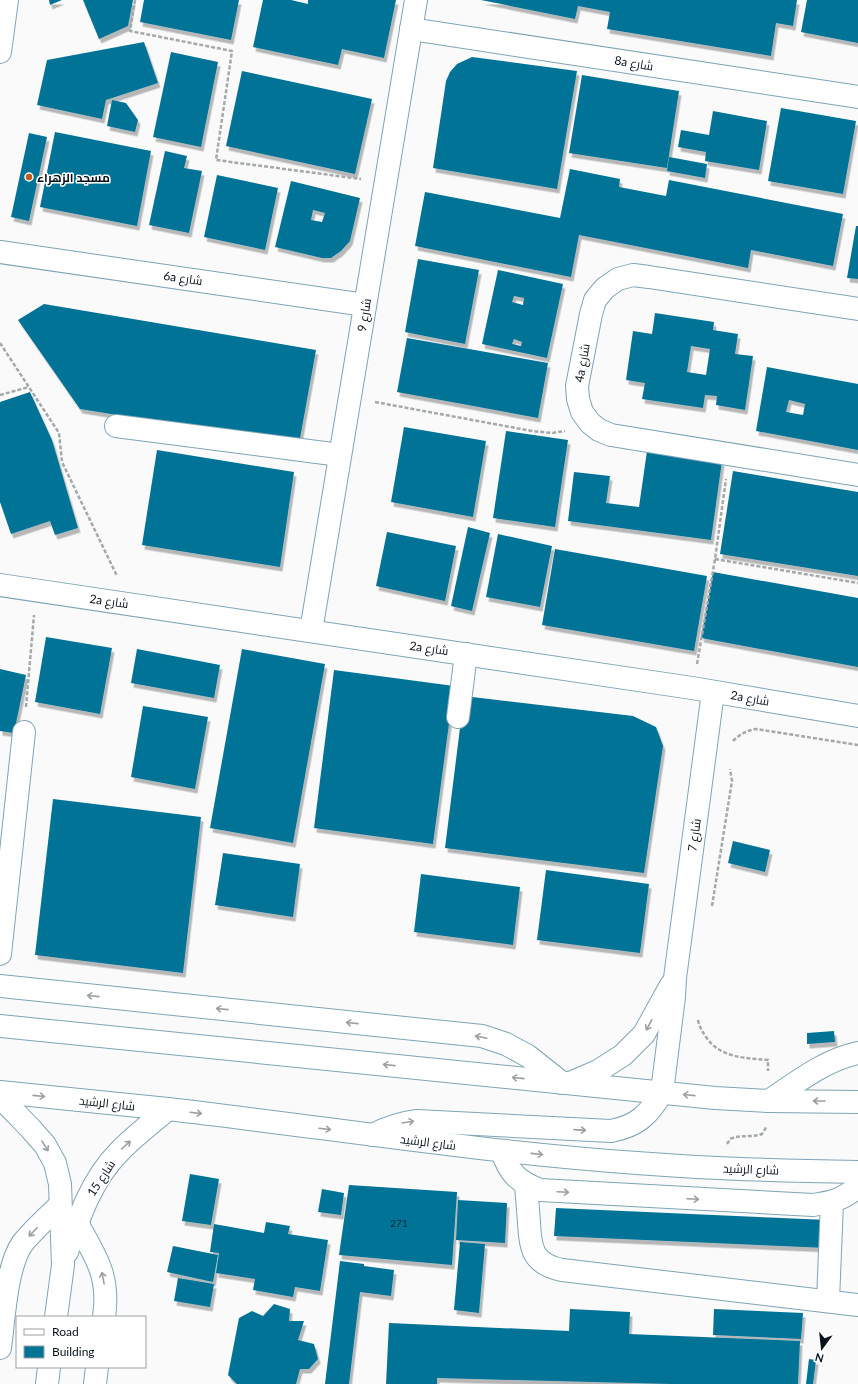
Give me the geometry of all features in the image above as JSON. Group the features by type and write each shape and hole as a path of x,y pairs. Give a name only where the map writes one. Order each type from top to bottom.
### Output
{"street":[{"path":"0,52 7,0"},
{"name":"شارع 9","path":"312,631 416,0"},
{"name":"8a شارع","path":"411,29 858,97"},
{"name":"6a شارع","path":"0,252 366,305"},
{"name":"4a شارع","path":"590,424 582,412 578,399 577,386 591,314 596,300 605,288 618,279 633,275 649,277 858,309"},
{"path":"590,424 599,430 618,437 858,475"},
{"path":"116,426 340,455"},
{"name":"2a شارع","path":"0,585 703,690 858,716"},
{"path":"458,717 466,654"},
{"name":"شارع 7","path":"662,1092 674,997 674,978 703,690"},
{"path":"0,954 5,861 24,732"},
{"name":"شارع 7","path":"566,1083 598,1071 623,1055 644,1034 674,978"},
{"path":"0,986 482,1036 506,1044 528,1056 566,1083"},
{"path":"0,1026 715,1098 769,1101 858,1102"},
{"path":"769,1101 820,1068 844,1056 858,1053"},
{"name":"شارع الرشيد","path":"0,1092 168,1109 502,1151 637,1164 858,1172"},
{"path":"372,1135 401,1123 417,1121 612,1131 633,1125 642,1118 650,1111 662,1092"},
{"name":"شارع 15","path":"0,1097 45,1145 55,1164 60,1184 63,1265 56,1316"},
{"name":"شارع 15","path":"63,1265 77,1223 90,1194 100,1177 118,1152 168,1109"},
{"path":"502,1151 506,1164 515,1176 526,1185 540,1190 813,1205 832,1202 847,1196 858,1187"},
{"path":"526,1185 530,1241 533,1252 540,1261 550,1268 858,1305"},
{"path":"828,1301 832,1202"},
{"path":"0,1348 10,1274 17,1253 30,1235 60,1205"},
{"path":"77,1223 102,1270 106,1297 104,1316"},
{"path":"47,1384 49,1368"},
{"path":"95,1384 97,1368"}],"path":[{"path":"135,0 130,31 232,51 216,160 386,182"},
{"path":"0,343 59,433 62,462 131,604"},
{"path":"0,395 29,387"},
{"path":"350,397 532,431 552,433 590,424"},
{"path":"703,690 715,560 730,455"},
{"path":"715,560 858,583"},
{"path":"24,732 36,590"},
{"path":"731,746 733,741 740,734 756,730 858,745"},
{"path":"712,907 732,781 729,767"},
{"path":"698,1017 702,1032 709,1042 718,1049 729,1055 741,1058 768,1060 769,1101 767,1126 762,1134 754,1137 739,1135 730,1139 727,1144 725,1168"}],"building":[{"path":"49,0 62,0 50,5"},
{"path":"83,0 133,0 128,26 99,39"},
{"path":"144,0 239,0 231,40 140,22"},
{"path":"263,0 291,0 308,4 308,0 396,0 384,58 342,49 338,65 253,47"},
{"path":"481,0 797,0 793,26 776,23 771,56 607,29 610,12 578,6 575,19"},
{"path":"807,0 858,0 858,43 801,32"},
{"path":"144,42 158,83 106,100 102,119 37,105 47,60"},
{"path":"171,52 218,62 201,147 153,137"},
{"path":"472,57 577,71 557,189 433,168 446,81 450,72 457,64"},
{"path":"242,71 372,99 355,174 226,146"},
{"path":"582,75 679,91 667,168 569,153"},
{"path":"112,100 126,103 138,120 135,132 107,126"},
{"path":"781,108 856,121 843,194 768,181"},
{"path":"713,111 767,121 759,170 705,161 706,152 678,147 681,130 709,135"},
{"path":"55,132 151,151 137,226 40,207"},
{"name":"مسجد الزهراء","path":"29,133 47,137 29,221 11,217"},
{"path":"165,151 187,156 184,168 202,171 189,233 149,225"},
{"path":"669,157 707,164 705,178 667,171"},
{"path":"570,169 620,179 619,187 666,196 669,180 843,214 833,266 751,250 748,268 579,235 571,277 415,246 425,192 560,218"},
{"path":"217,175 278,188 265,250 204,237"},
{"path":"291,181 360,198 350,241 341,251 331,258 322,258 275,247","holes":["313,210 325,213 322,222 311,220"]},
{"path":"856,226 858,226 858,279 847,278"},
{"path":"418,259 479,270 465,344 405,332"},
{"path":"498,270 563,284 547,358 482,344","holes":["514,296 524,298 523,305 512,302","514,339 522,342 521,346 512,344"]},
{"path":"44,304 316,350 299,444 80,409 18,320"},
{"path":"655,313 714,322 713,330 738,334 735,354 753,356 745,410 716,405 717,396 705,395 703,408 642,399 645,383 626,380 633,331 652,334","holes":["691,346 710,349 706,375 687,372"]},
{"path":"407,338 548,363 538,418 397,392"},
{"path":"767,367 858,384 858,450 756,431","holes":["789,400 805,404 803,415 786,412"]},
{"path":"30,392 52,440 78,528 55,535 50,521 11,534 0,502 0,402"},
{"path":"404,427 486,441 473,517 391,502"},
{"path":"506,431 568,440 555,527 493,518"},
{"path":"157,450 294,472 280,567 142,545"},
{"path":"647,451 722,461 711,540 568,521 574,472 610,476 606,503 639,507"},
{"path":"733,471 858,492 858,576 720,554"},
{"path":"468,527 490,533 472,611 451,606"},
{"path":"387,532 456,546 445,601 376,586"},
{"path":"498,534 552,546 540,607 486,597"},
{"path":"555,549 707,576 694,651 542,625"},
{"path":"713,572 858,598 858,667 701,638"},
{"path":"46,637 112,648 100,714 35,702"},
{"path":"137,649 220,665 214,698 131,683"},
{"path":"242,649 325,664 293,843 210,828"},
{"path":"0,669 26,675 14,733 0,731"},
{"path":"334,670 454,686 433,844 314,828"},
{"path":"464,696 633,716 656,727 663,746 644,873 445,848"},
{"path":"143,706 208,717 195,789 131,777"},
{"path":"53,799 201,817 183,973 35,955"},
{"path":"733,841 770,850 765,872 728,863"},
{"path":"223,853 300,864 293,917 215,905"},
{"path":"546,870 649,884 640,953 537,940"},
{"path":"421,874 520,887 513,945 414,932"},
{"path":"834,1031 835,1042 807,1044 807,1033"},
{"path":"190,1174 219,1179 211,1225 182,1221"},
{"path":"349,1185 457,1192 452,1265 339,1255"},
{"path":"322,1189 344,1193 341,1215 318,1212"},
{"path":"458,1200 507,1203 505,1243 456,1240"},
{"path":"556,1208 828,1220 827,1248 554,1236"},
{"path":"266,1222 290,1226 288,1234 328,1240 320,1291 295,1287 293,1297 253,1290 255,1279 216,1273 219,1253 210,1252 214,1224 264,1233"},
{"path":"460,1242 485,1244 479,1313 454,1310"},
{"path":"173,1246 218,1255 213,1282 167,1272"},
{"path":"340,1261 394,1270 391,1296 360,1292 349,1384 325,1384"},
{"path":"178,1278 214,1284 210,1307 174,1301"},
{"path":"274,1304 290,1309 289,1321 304,1321 298,1340 314,1344 318,1359 309,1369 300,1369 296,1384 237,1384 228,1375 239,1318 252,1311 263,1316"},
{"path":"570,1309 630,1312 629,1334 800,1341 798,1384 670,1384 437,1378 437,1384 386,1384 389,1323 569,1331"},
{"path":"714,1309 803,1313 801,1339 713,1335"},
{"path":"809,1359 816,1360 813,1384 806,1384"}],"place":[{"name":"مسجد الزهراء","path":"29,177"}]}
